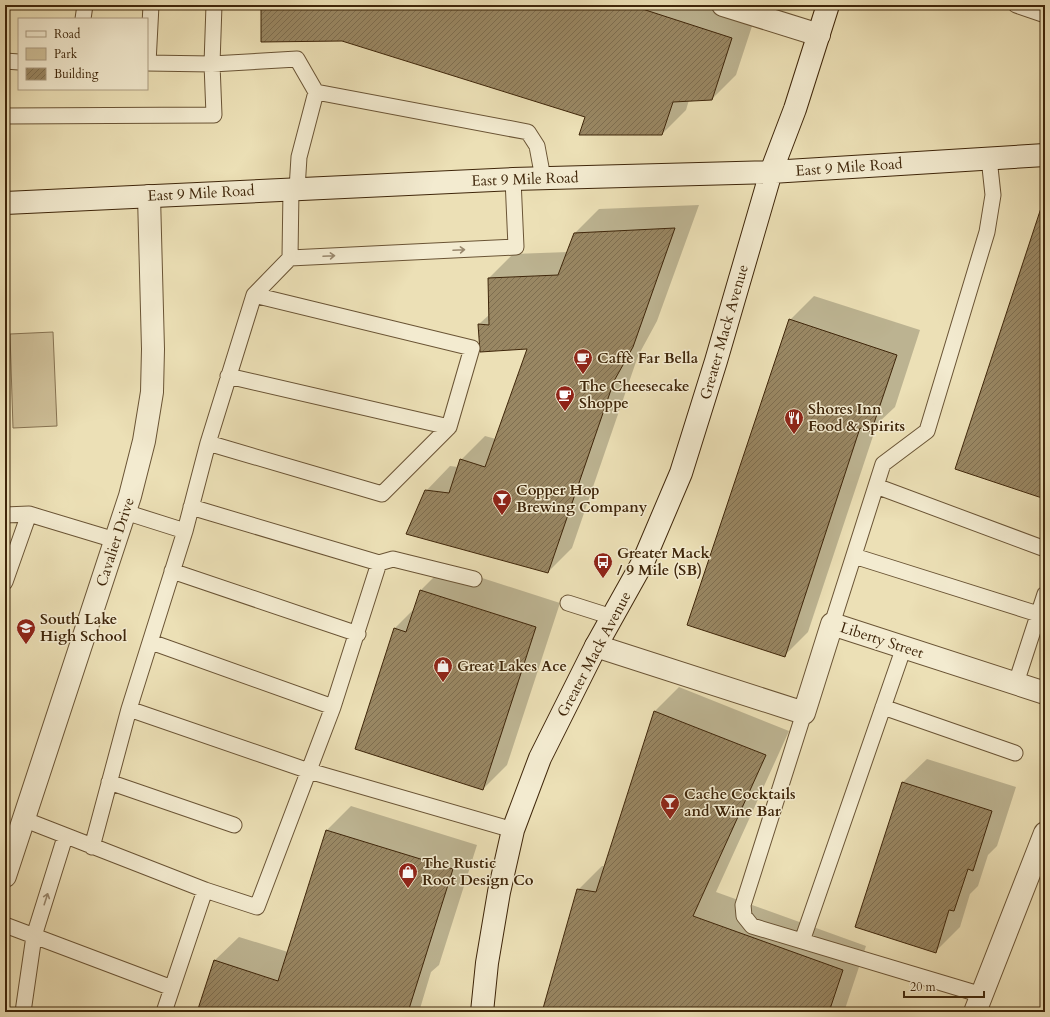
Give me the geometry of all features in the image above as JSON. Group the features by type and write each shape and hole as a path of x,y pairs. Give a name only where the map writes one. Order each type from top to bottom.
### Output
{"street":[{"path":"723,5 819,35"},
{"name":"Greater Mack Avenue","path":"482,1012 487,963 499,892 513,830 540,758 596,646 644,560 681,473 716,361 770,172 795,109 828,5"},
{"name":"East 9 Mile Road","path":"5,203 513,179 770,172 1045,155"},
{"name":"Cavalier Drive","path":"5,876 125,512 144,441 152,392 153,349 149,196"},
{"name":"Liberty Street","path":"804,713 832,624 1045,693"},
{"path":"596,646 804,713"},
{"path":"978,1003 1045,834"}],"lane":[{"path":"83,18 85,5"},
{"path":"148,48 151,5"},
{"path":"5,116 214,116 212,64 214,5"},
{"path":"1016,5 1045,15"},
{"path":"92,847 129,709 185,531 208,443 254,295 290,258 294,189 299,157 316,92 297,59 212,64 148,63"},
{"path":"5,61 18,62"},
{"path":"316,92 528,132 538,146 543,178"},
{"path":"832,624 883,464 927,431 987,232 993,195 990,158"},
{"path":"290,258 516,247 513,179"},
{"path":"208,443 382,494 449,427 472,348 254,295"},
{"path":"228,376 449,427"},
{"path":"876,486 1045,549"},
{"path":"191,507 380,563 393,559 474,578"},
{"path":"125,512 185,531"},
{"path":"5,582 29,514"},
{"path":"5,515 29,514 115,540"},
{"path":"854,556 1038,614"},
{"path":"24,819 65,837 205,890 257,907 333,707 380,563"},
{"path":"172,571 358,634"},
{"path":"1016,684 1045,594"},
{"path":"568,603 612,617"},
{"path":"151,642 333,707"},
{"path":"802,941 904,647"},
{"path":"883,707 1015,753"},
{"path":"129,709 309,771 513,830"},
{"path":"804,713 743,905 744,916 752,926 802,941 978,1003"},
{"path":"109,782 234,825"},
{"path":"23,1012 34,936 65,837"},
{"path":"164,1012 205,890"},
{"path":"5,925 172,988"}],"green space":[{"path":"53,332 57,426 13,428 10,334"}],"building":[{"path":"261,5 630,5 732,38 712,100 673,102 662,135 579,135 585,117 342,41 261,42"},
{"path":"1041,208 1045,208 1045,499 955,469"},
{"path":"675,228 633,347 614,381 548,573 406,534 425,490 449,493 460,459 485,467 527,349 480,352 478,324 489,325 488,278 558,275 574,233"},
{"path":"789,319 897,355 871,432 860,428 785,657 687,625"},
{"path":"420,590 536,627 483,790 355,749 394,628 406,632"},
{"path":"654,711 766,755 693,916 843,970 829,1012 542,1012 577,889 596,892"},
{"path":"902,782 992,811 973,871 968,869 954,911 949,910 936,953 855,927"},
{"path":"326,830 453,869 408,1012 197,1012 214,960 278,981"}],"place":[{"name":"Caffè Far Bella","path":"583,375"},
{"name":"The Cheesecake Shoppe","path":"565,412"},
{"name":"Shores Inn Food & Spirits","path":"794,435"},
{"name":"Copper Hop Brewing Company","path":"502,516"},
{"name":"Greater Mack / 9 Mile (SB)","path":"603,579"},
{"name":"South Lake High School","path":"26,645"},
{"name":"Great Lakes Ace","path":"443,683"},
{"name":"Cache Cocktails and Wine Bar","path":"670,820"},
{"name":"The Rustic Root Design Co","path":"408,889"}]}
